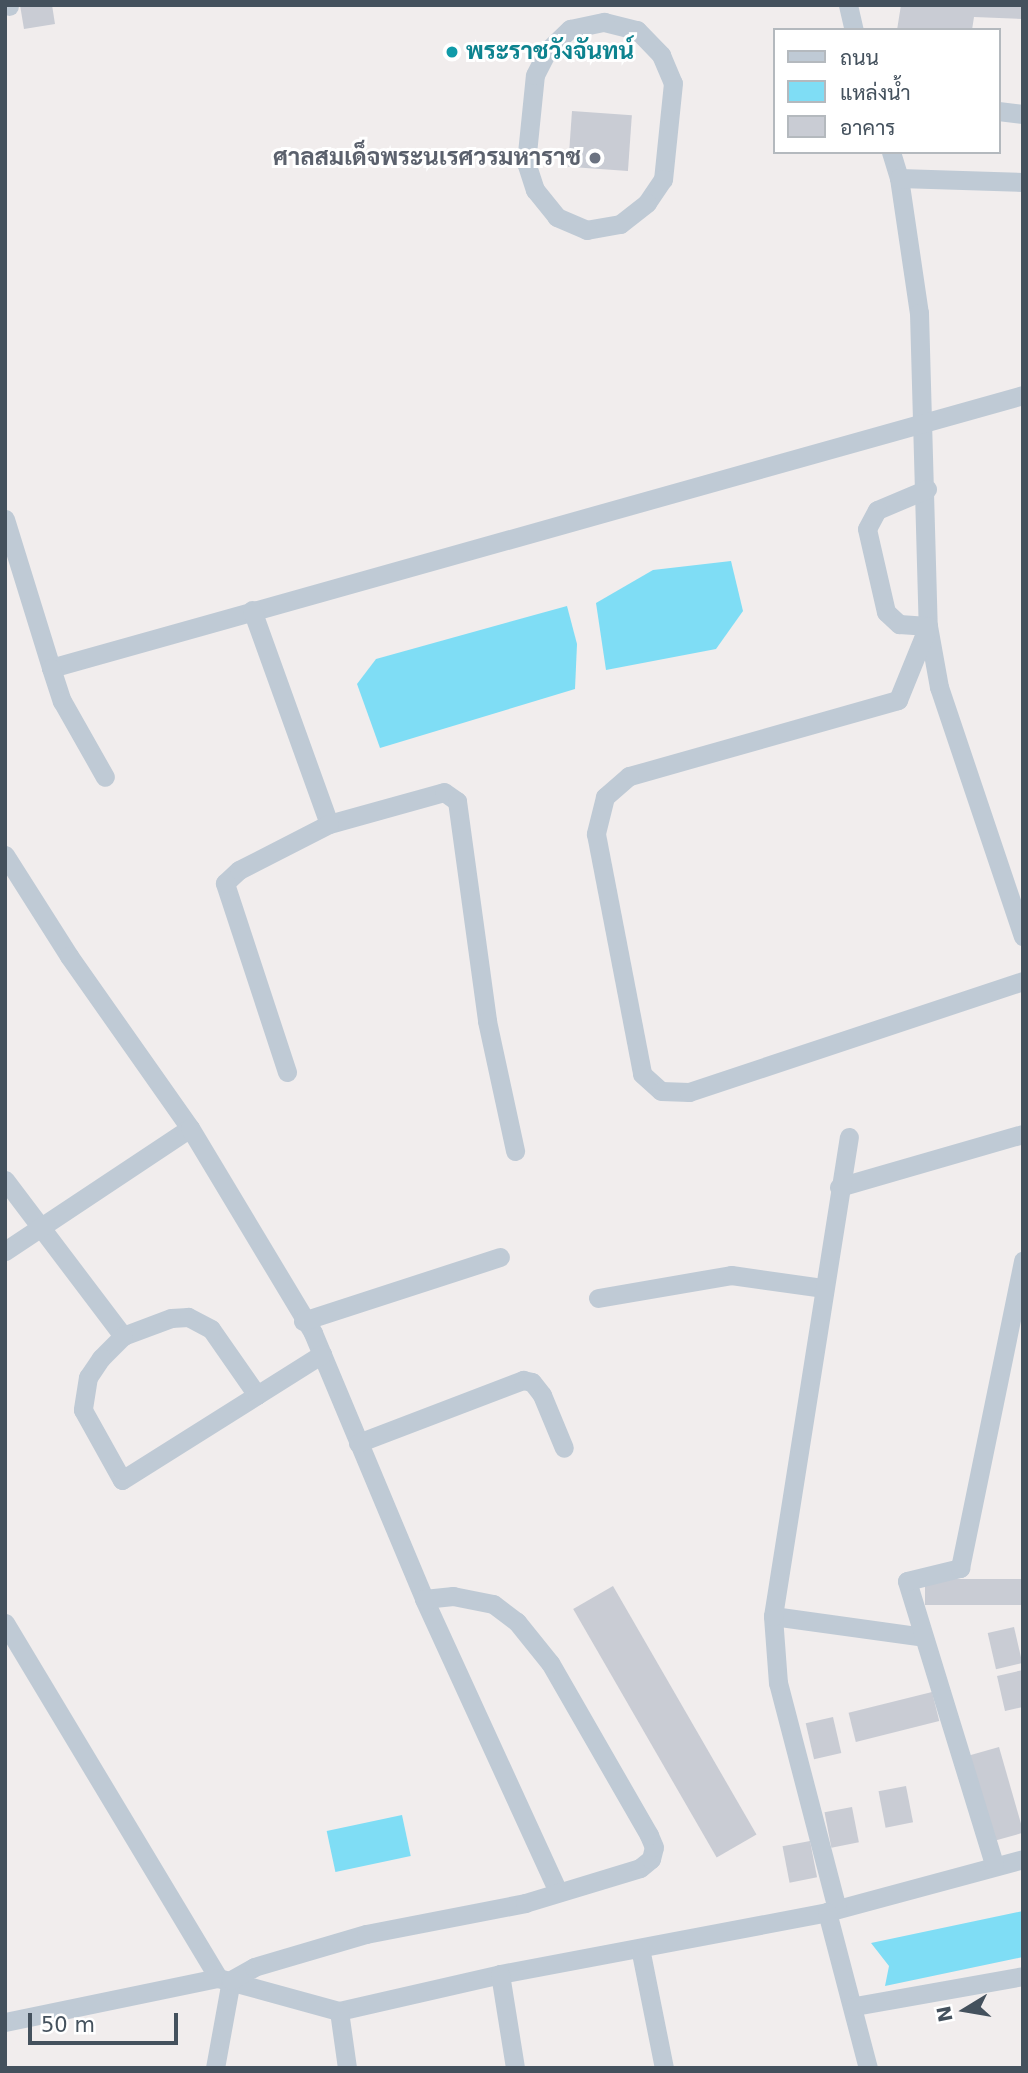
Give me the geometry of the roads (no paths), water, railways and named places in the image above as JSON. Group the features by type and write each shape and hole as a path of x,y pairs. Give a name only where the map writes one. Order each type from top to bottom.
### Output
{"street":[{"path":"848,5 854,28"},
{"path":"605,14 637,30 661,55 673,83 663,179 647,203 620,224 587,230 556,217 536,190 526,163 535,75 547,51 570,29 605,14"},
{"path":"1000,111 1023,114"},
{"path":"892,154 899,178 919,313 927,489 928,626 939,687 1023,936"},
{"path":"899,178 1023,182"},
{"path":"51,668 1023,395"},
{"path":"927,489 877,510 867,529 886,611 899,624 928,626"},
{"path":"5,519 62,701 105,777"},
{"path":"252,610 329,824"},
{"path":"928,626 898,700 629,776 605,797 596,834 642,1074 661,1091 689,1092 1023,981"},
{"path":"287,1072 225,883 239,870 329,824 444,792 457,801 486,1021 515,1151"},
{"path":"5,855 69,956 190,1128 321,1354 424,1599 558,1892"},
{"path":"5,1251 190,1128"},
{"path":"839,1187 1023,1134"},
{"path":"849,1138 839,1187 773,1616 778,1683 868,2068"},
{"path":"5,1180 123,1336"},
{"path":"303,1321 500,1257"},
{"path":"994,1864 907,1581 960,1568 1023,1260"},
{"path":"598,1298 731,1275 824,1288"},
{"path":"257,1395 218,1336 201,1321 188,1317 155,1321 123,1336 88,1377 83,1410 122,1480 257,1395 321,1354"},
{"path":"358,1443 523,1380 532,1382 542,1395 564,1448"},
{"path":"5,2022 225,1979 281,1958 366,1934 471,1916 558,1892 640,1868 651,1859 654,1847 649,1835 550,1663 517,1622 493,1604 453,1596 424,1599"},
{"path":"773,1616 924,1637"},
{"path":"5,1623 225,1979 215,2068"},
{"path":"225,1979 339,2011 500,1974 832,1911 994,1864 1023,1859"},
{"path":"640,1948 664,2068"},
{"path":"500,1974 515,2068"},
{"path":"855,2006 1023,1976"},
{"path":"339,2011 347,2068"}],"water":[{"path":"731,561 743,611 716,649 606,670 596,603 653,570"},
{"path":"567,606 577,644 575,689 380,748 357,684 376,659"},
{"path":"402,1815 411,1856 335,1872 327,1831"},
{"path":"1023,1911 1023,1957 885,1986 889,1966 871,1943"}],"place":[{"name":"พระราชวังจันทน์","path":"452,52"},
{"name":"ศาลสมเด็จพระนเรศวรมหาราช","path":"595,158"}]}
